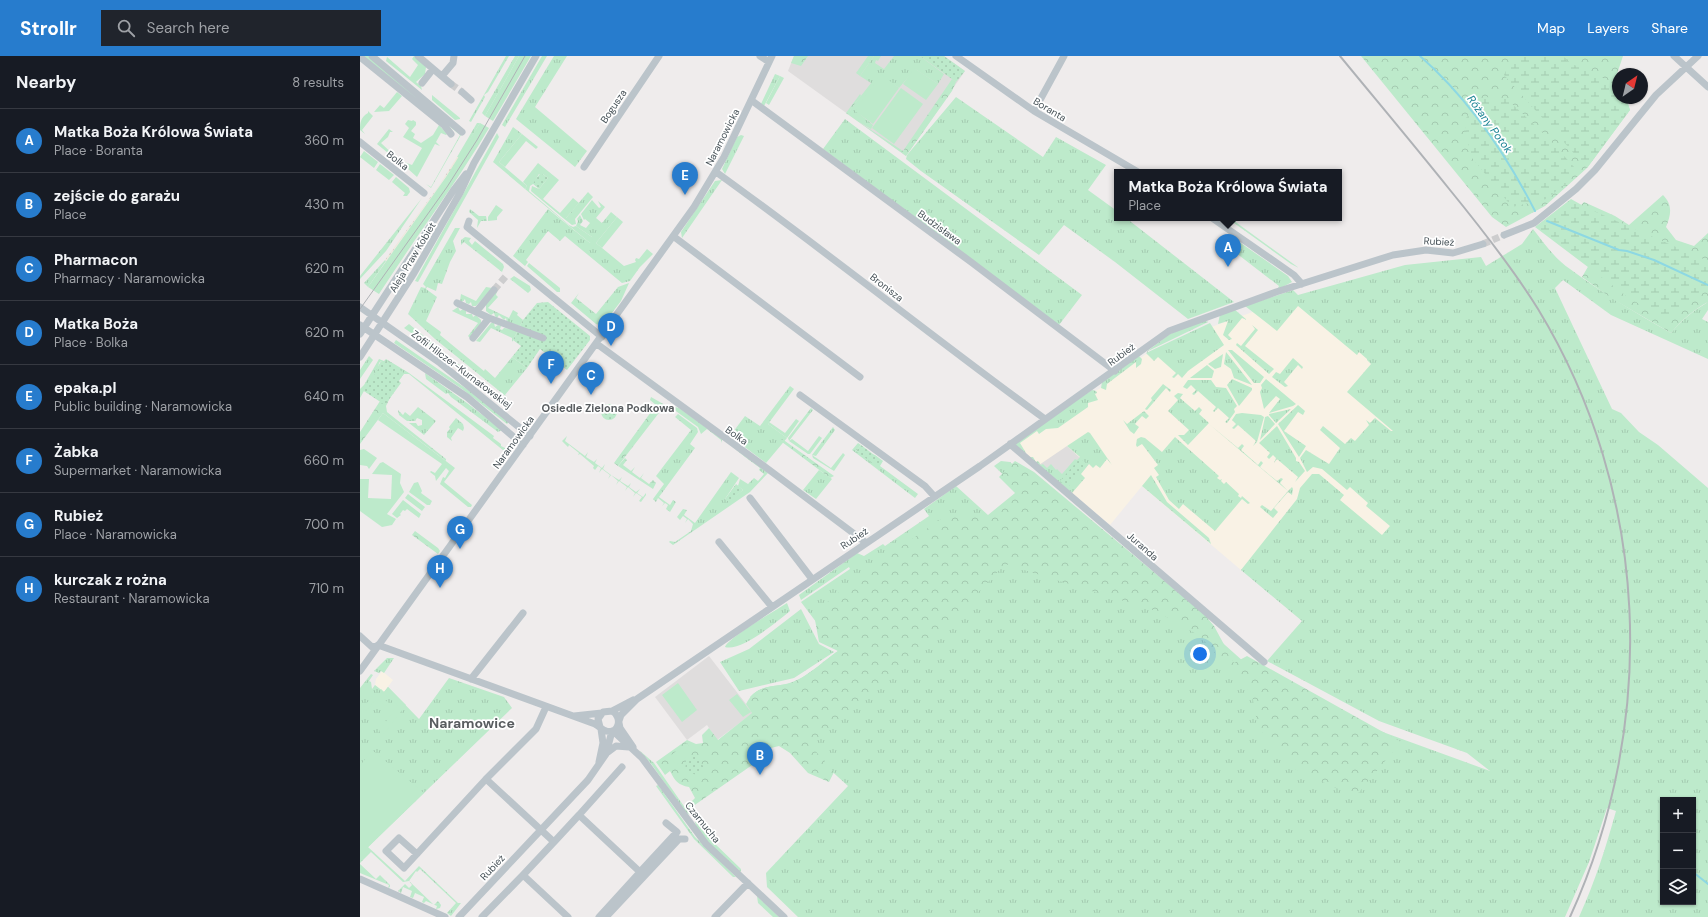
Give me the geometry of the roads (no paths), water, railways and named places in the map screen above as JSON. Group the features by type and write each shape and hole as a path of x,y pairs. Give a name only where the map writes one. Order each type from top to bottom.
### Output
{"street":[{"path":"372,56 462,132"},
{"path":"418,56 426,59 433,69 451,84"},
{"path":"442,76 453,63 454,56"},
{"name":"Aleja Praw Kobiet","path":"360,357 383,323 439,231 460,193 474,163 536,56"},
{"name":"Bogusza","path":"584,167 659,56"},
{"path":"760,56 771,59"},
{"name":"Boranta","path":"956,56 1034,111 1133,169"},
{"path":"1034,111 1064,56"},
{"path":"1674,56 1708,87"},
{"path":"1504,235 1534,223 1576,189 1595,170 1656,95 1698,56"},
{"path":"360,57 444,125 451,134"},
{"name":"Naramowicka","path":"360,671 422,588 674,236 716,172 771,59"},
{"path":"422,83 433,69"},
{"path":"462,92 471,100"},
{"name":"Budzisława","path":"751,100 964,257 1115,371"},
{"name":"Bolka","path":"360,142 424,193"},
{"name":"Aleja Praw Kobiet","path":"361,329 372,316 453,191 474,163"},
{"name":"Bronisza","path":"716,172 854,274 963,359 1045,418"},
{"path":"469,221 467,227 602,336"},
{"path":"1216,221 1294,275 1302,284"},
{"path":"674,236 860,377"},
{"name":"Rubież","path":"612,711 637,699 772,607 1010,444 1045,418 1115,371 1169,331 1212,314 1302,284 1406,252 1426,250 1453,253 1482,244"},
{"path":"476,312 494,290"},
{"path":"457,302 490,318 543,338"},
{"name":"Zofii Hilczer-Kurnatowskiej","path":"360,307 440,363 530,436"},
{"path":"473,338 490,318"},
{"name":"Zofii Hilczer-Kurnatowskiej","path":"361,329 375,335 468,397 523,445"},
{"name":"Bolka","path":"597,344 865,542"},
{"path":"800,395 925,486 934,496"},
{"name":"Juranda","path":"1010,444 1264,662"},
{"path":"750,498 812,579"},
{"path":"719,542 772,607"},
{"path":"472,679 523,613"},
{"path":"360,636 372,647 378,645 574,716 600,728 612,731 619,722 618,716 612,711 574,716"},
{"name":"Rubież","path":"619,722 621,715 637,699"},
{"path":"417,854 486,779 536,729 546,707"},
{"path":"598,767 603,743 598,719 602,713"},
{"name":"Czarnucha","path":"619,722 620,728 632,748"},
{"name":"Rubież","path":"459,917 598,767 608,752 612,731"},
{"name":"Czarnucha","path":"612,731 646,762 699,837 784,917"},
{"path":"608,752 616,746 632,748"},
{"path":"482,917 554,842 622,767"},
{"path":"486,779 554,842"},
{"path":"579,815 640,872"},
{"path":"599,917 677,832 666,823"},
{"path":"606,917 679,840 685,839"},
{"path":"523,875 568,917"},
{"path":"360,879 445,917"},
{"path":"715,917 748,883"}],"waterway":[{"name":"Różany Potok","path":"1420,56 1455,90 1485,128 1512,169 1535,211"},
{"name":"Różany Potok","path":"1547,221 1619,250 1627,251 1654,260 1708,285"},
{"path":"1696,874 1708,884"}],"tunnel":[{"path":"451,84 462,92"},
{"path":"1483,244 1504,235"},
{"path":"494,290 506,276"}],"tram line":[{"path":"360,309 447,187 477,140 525,56"}],"railway":[{"path":"1340,56 1473,219 1528,293 1575,380 1603,454 1621,531 1629,609 1629,687 1618,766 1599,842 1570,917"}],"place":[{"name":"epaka.pl","path":"685,195"},
{"name":"Matka Boża Królowa Świata","path":"1228,267"},
{"name":"Matka Boża","path":"611,346"},
{"name":"Żabka","path":"551,384"},
{"name":"Pharmacon","path":"591,395"},
{"name":"Rubież","path":"460,549"},
{"name":"kurczak z rożna","path":"440,588"},
{"name":"zejście do garażu","path":"760,775"}],"district":[{"name":"Osiedle Zielona Podkowa","path":"608,408"},
{"name":"Naramowice","path":"472,723"}]}
